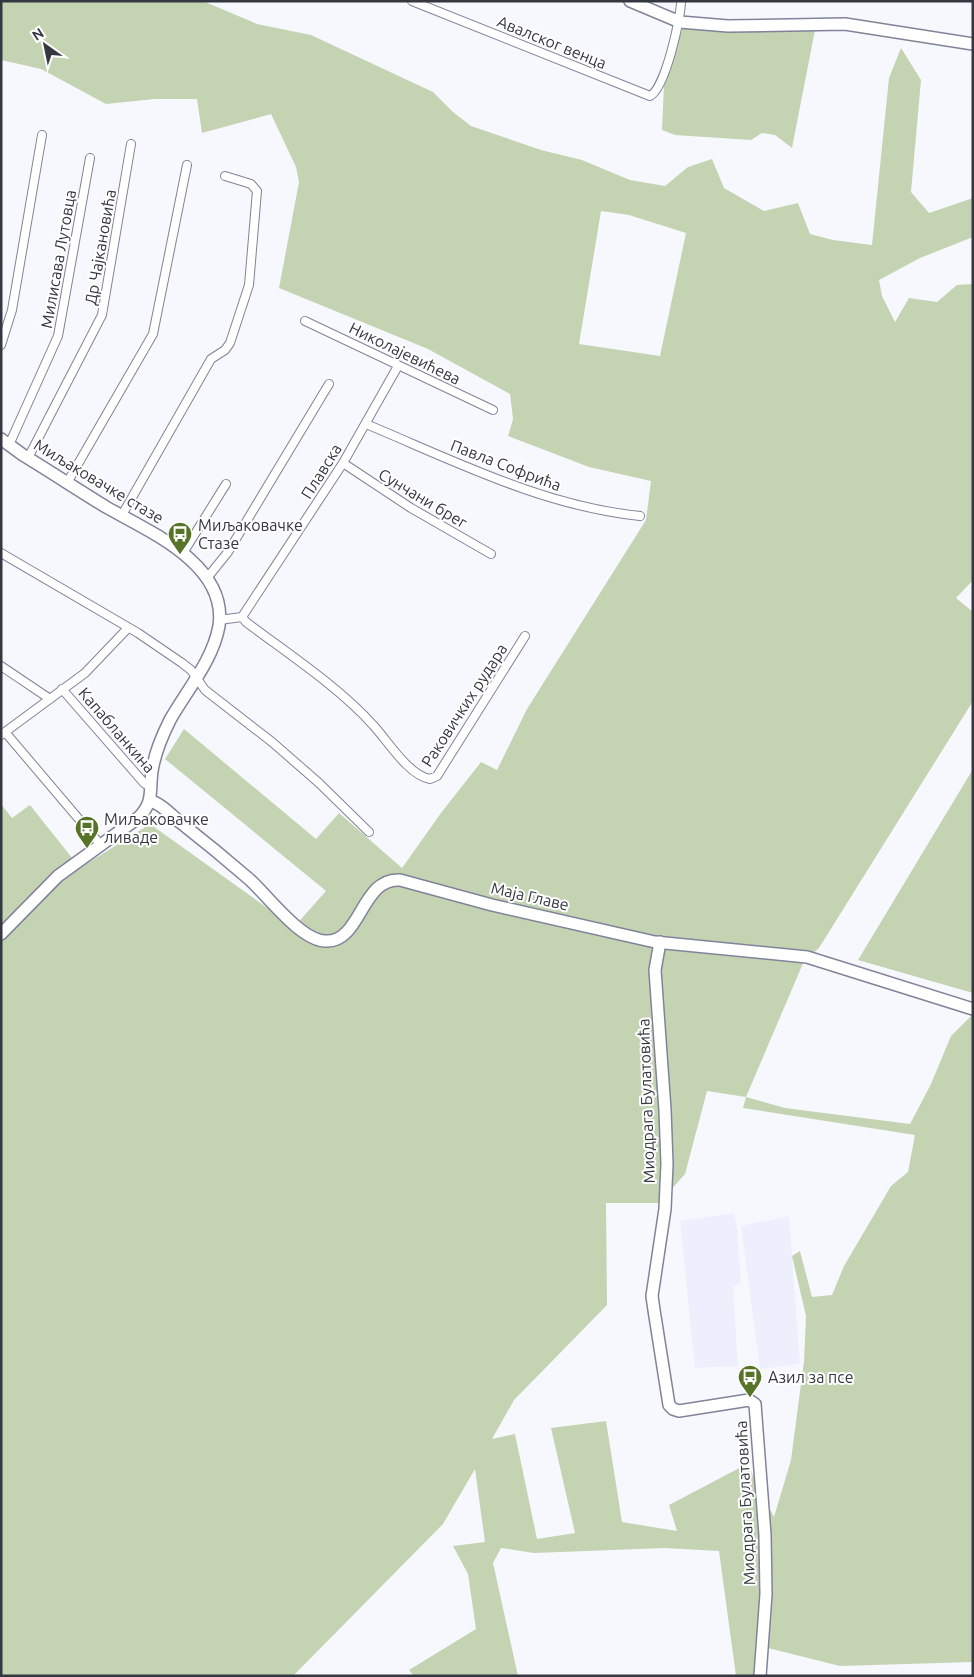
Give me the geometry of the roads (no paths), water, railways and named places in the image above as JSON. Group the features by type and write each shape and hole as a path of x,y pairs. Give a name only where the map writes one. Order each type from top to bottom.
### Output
{"street":[{"name":"Авалског венца","path":"412,1 647,95 654,94 659,85 680,22"},
{"path":"630,1 680,22 728,26 846,24 973,44"},
{"path":"680,22 681,1"},
{"path":"1,345 12,310 42,135"},
{"name":"Др Чајкановића","path":"28,458 102,315 132,144"},
{"name":"Милисава Лутовца","path":"5,442 58,336 90,158"},
{"path":"67,483 153,334 187,165"},
{"path":"122,515 210,359 227,348 247,294 257,191 251,184 225,176"},
{"name":"Николајевићева","path":"305,321 322,327 398,366 493,410"},
{"name":"Плавска","path":"242,617 343,463 398,366"},
{"path":"206,578 228,552 329,384"},
{"name":"Павла Софрића","path":"366,424 544,496 588,508 640,516"},
{"name":"Миљаковачке стазе","path":"5,442 67,483 155,533 182,553 206,578 214,593 219,620 212,646 164,733 153,765 150,801"},
{"name":"Сунчани брег","path":"343,463 403,503 491,554"},
{"path":"182,553 226,484"},
{"path":"1,553 128,628 182,663 196,678 202,688 272,742 325,788 369,832"},
{"path":"219,620 242,617"},
{"name":"Раковичких рудара","path":"242,617 341,694 374,725 407,764 430,779 437,776 525,636"},
{"path":"100,844 3,733 90,669 128,628"},
{"path":"1,666 50,698"},
{"name":"Капабланкина","path":"62,689 144,783 151,788"},
{"path":"1,934 49,884 100,844 138,818 150,801"},
{"name":"Маја Главе","path":"150,801 158,805 209,846 250,880 294,923 318,940 329,941 341,935 352,925 377,888 384,882 396,879 492,905 660,942 806,957 973,1009"},
{"name":"Миодрага Булатовића","path":"660,942 655,970 666,1110 667,1164 665,1209 652,1296 669,1405 672,1409 679,1411 749,1400 755,1404 765,1535 766,1594 760,1676"}],"place":[{"name":"Миљаковачке Стазе","path":"180,555"},
{"name":"Миљаковачке ливаде","path":"87,849"},
{"name":"Азил за псе","path":"750,1398"}]}
